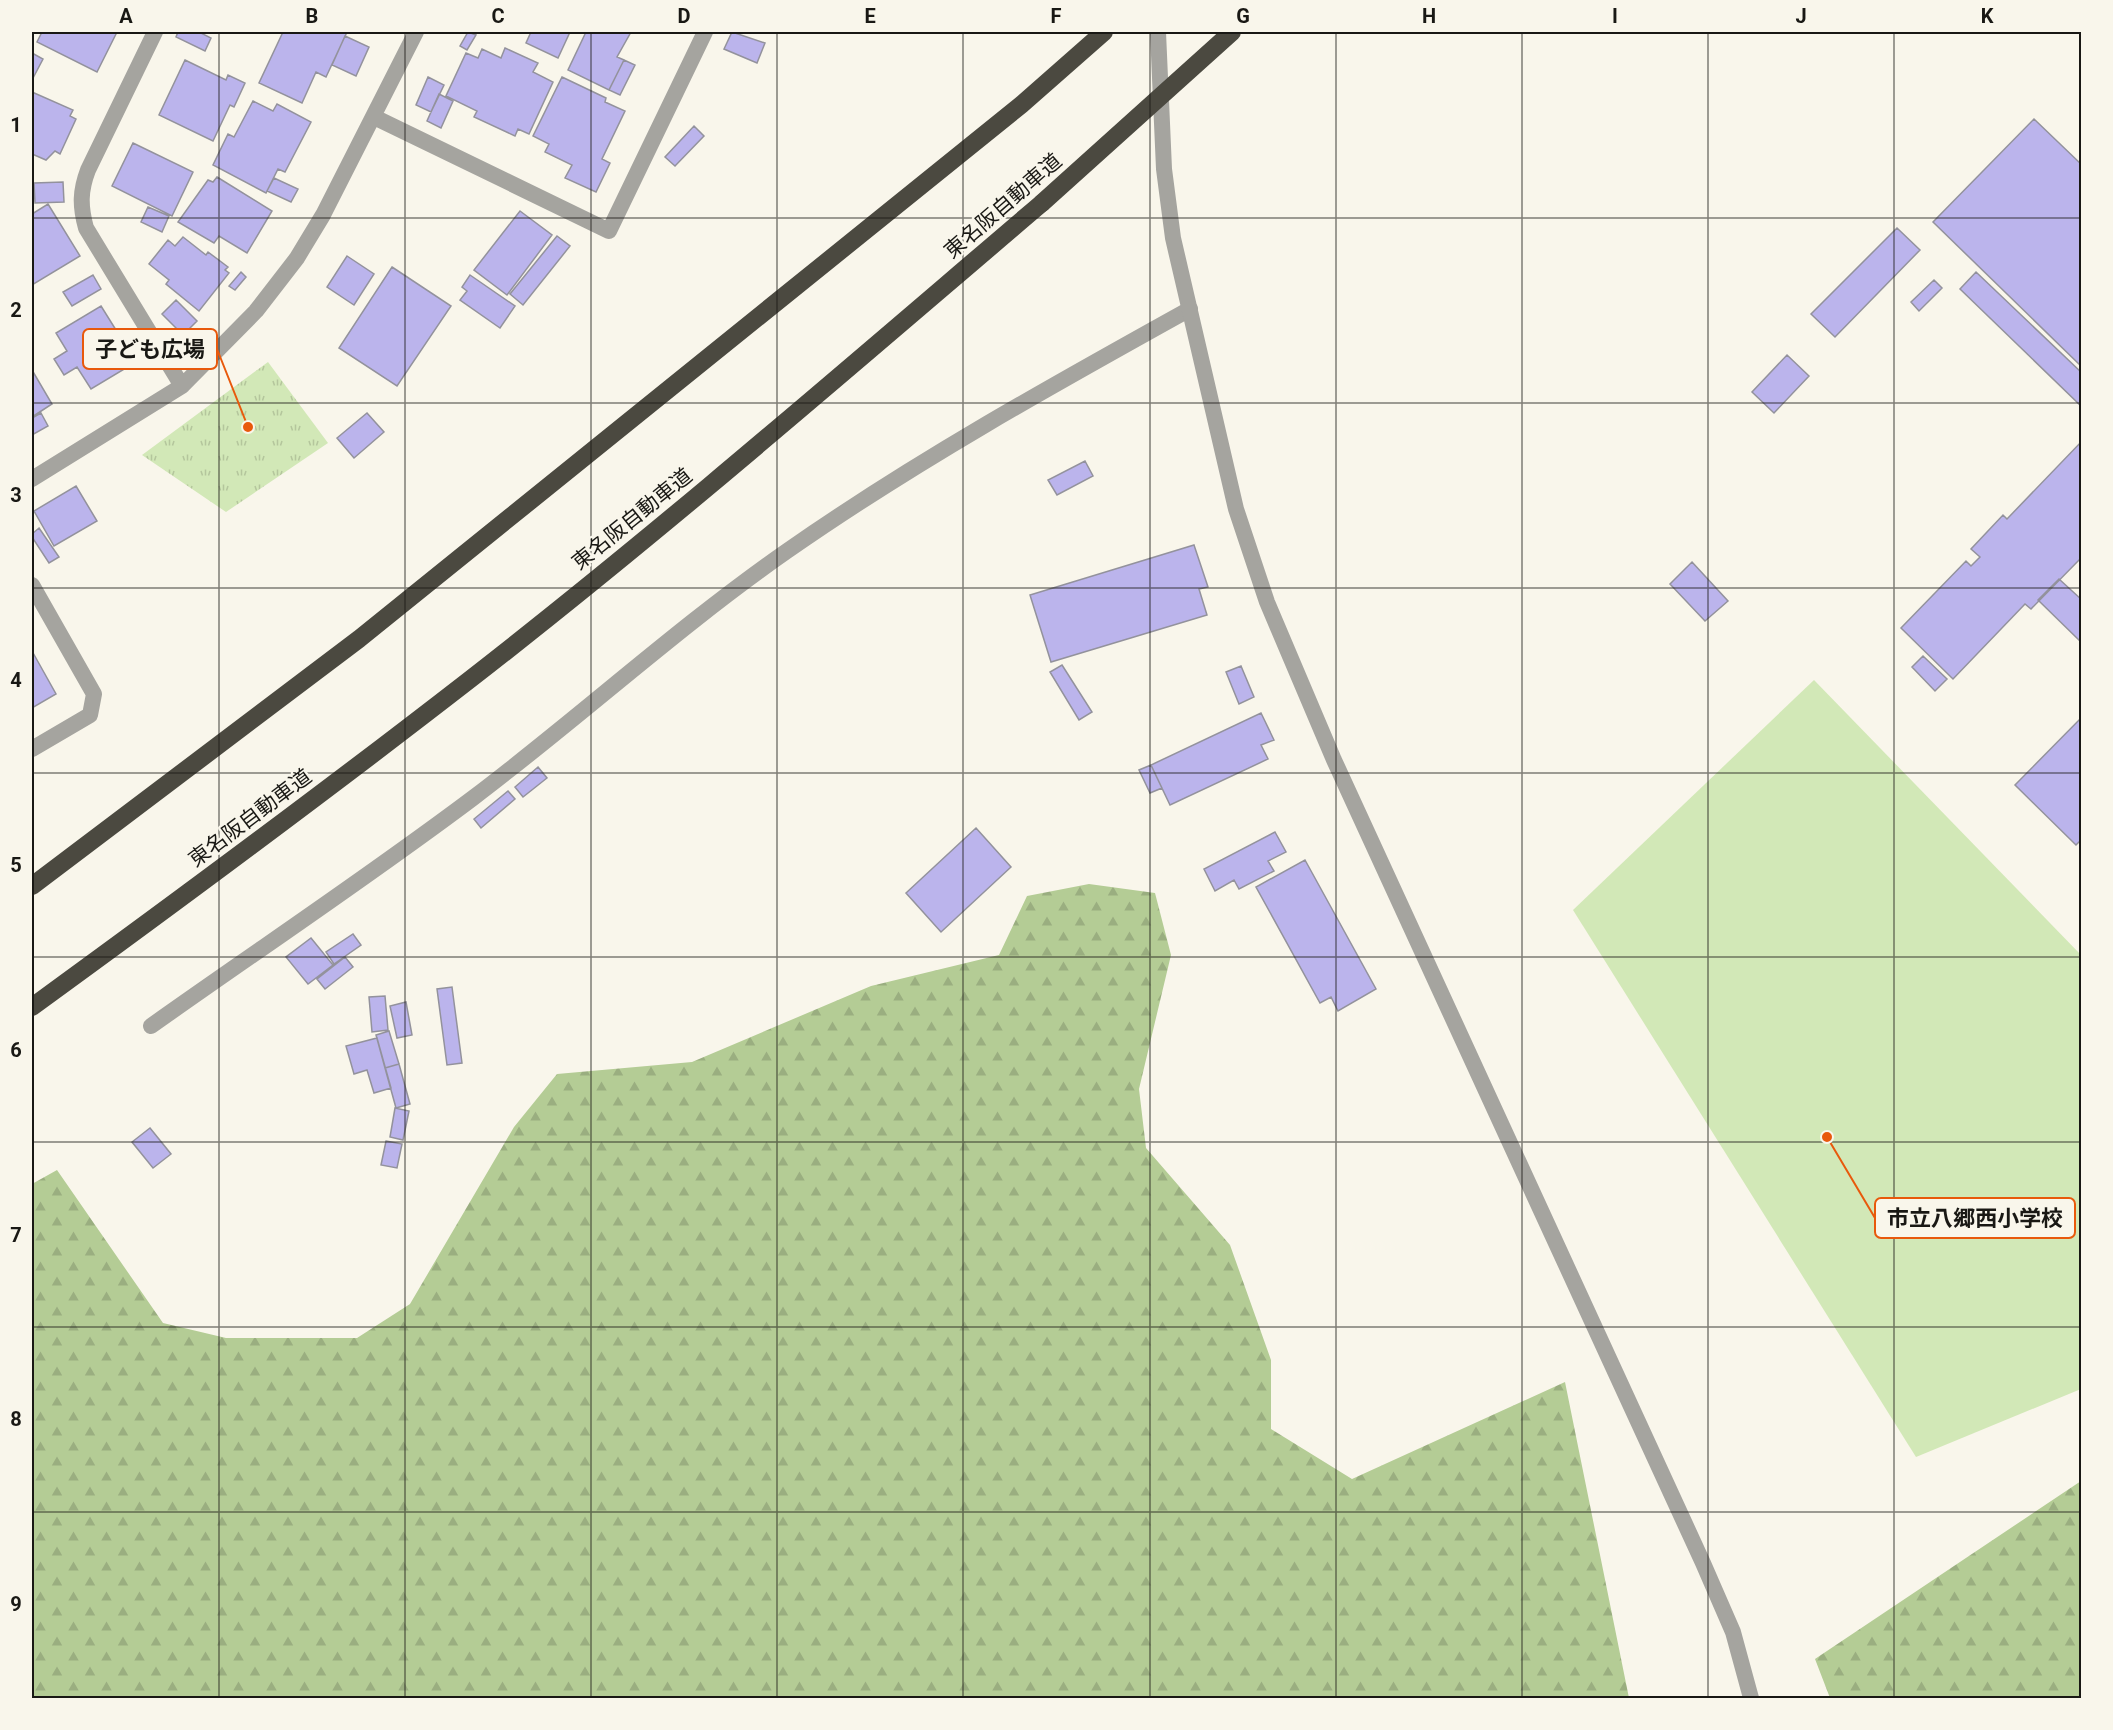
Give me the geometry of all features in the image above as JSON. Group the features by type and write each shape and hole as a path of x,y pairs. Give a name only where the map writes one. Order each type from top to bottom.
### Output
{"highway":[{"path":"32,886 368,632 1021,105 1104,32"},
{"name":"東名阪自動車道","path":"32,1007 188,894 470,680 734,465 1042,203 1232,32"}],"street":[{"path":"155,32 88,170 81,187 81,208 86,228 182,386"},
{"path":"32,479 182,386 256,311 297,258 323,215 416,32"},
{"path":"374,117 609,231 705,32"},
{"path":"1158,32 1164,169 1173,238 1236,509 1267,602 1334,760 1703,1563 1733,1632 1751,1698"},
{"path":"151,1026 473,798 634,667 784,553 860,501 1022,402 1190,309"},
{"path":"32,585 94,694 90,715 32,749"}],"green space":[{"path":"268,362 328,443 226,512 142,455"},
{"path":"1814,680 2081,955 2081,1389 1916,1457 1573,910"},
{"path":"1089,884 1155,893 1171,955 1139,1089 1146,1148 1230,1245 1271,1360 1271,1429 1352,1479 1565,1382 1629,1698 32,1698 32,1184 57,1170 163,1323 226,1338 357,1338 410,1304 514,1127 557,1074 692,1062 871,986 999,955 1027,896"},
{"path":"2081,1481 2081,1698 1830,1698 1815,1659"}],"building":[{"path":"42,32 117,32 97,72 37,42"},
{"path":"178,32 199,32 211,38 205,51 176,37"},
{"path":"283,32 347,32 326,77 316,72 302,103 259,83"},
{"path":"468,32 476,35 467,50 460,46"},
{"path":"531,32 570,32 558,58 526,43"},
{"path":"586,32 631,32 617,57 624,60 609,90 568,70"},
{"path":"732,32 765,43 757,63 724,49"},
{"path":"345,36 369,47 356,76 332,65"},
{"path":"505,48 538,63 533,72 553,82 529,134 518,129 515,136 474,117 477,111 446,96 466,53 478,58 482,49 501,58"},
{"path":"32,53 43,59 32,80"},
{"path":"185,60 226,80 228,75 245,83 234,107 230,105 213,141 159,115"},
{"path":"624,60 635,65 620,95 609,90"},
{"path":"428,77 444,85 431,112 416,105"},
{"path":"562,77 606,98 605,102 625,111 602,159 610,163 596,192 565,178 572,165 545,152 549,144 533,136"},
{"path":"32,92 73,110 70,116 76,119 60,154 55,151 46,160 32,154"},
{"path":"439,94 453,101 441,128 427,121"},
{"path":"253,101 273,111 277,104 311,122 285,172 278,169 266,193 213,165 228,134 234,137"},
{"path":"2034,119 2082,165 2082,367 1933,222"},
{"path":"694,126 704,136 675,166 665,157"},
{"path":"133,143 193,172 172,216 112,186"},
{"path":"217,177 272,211 247,253 219,236 214,243 178,222 208,180 213,182"},
{"path":"274,178 298,189 291,202 267,191"},
{"path":"63,182 64,202 35,203 34,183"},
{"path":"48,204 80,256 32,285 32,214"},
{"path":"148,207 169,216 162,232 141,222"},
{"path":"520,211 552,235 507,295 474,270"},
{"path":"1897,228 1920,250 1835,337 1811,314"},
{"path":"557,236 570,246 523,305 510,294"},
{"path":"183,237 206,255 208,252 228,267 225,270 229,273 199,311 166,284 169,280 149,264 168,240 175,246"},
{"path":"347,256 374,274 354,305 327,287"},
{"path":"392,267 451,306 397,386 339,348"},
{"path":"241,272 246,277 235,290 229,286"},
{"path":"1976,272 2082,373 2082,407 1960,289"},
{"path":"93,275 101,289 72,306 63,292"},
{"path":"470,275 515,306 500,328 460,300 467,291 462,287"},
{"path":"1934,280 1942,288 1919,311 1911,302"},
{"path":"176,300 197,321 183,335 162,314"},
{"path":"101,306 136,362 91,389 77,367 64,375 54,359 67,351 56,333"},
{"path":"1787,355 1809,376 1774,413 1752,392"},
{"path":"32,370 52,404 32,417"},
{"path":"41,413 48,426 32,435 32,418"},
{"path":"367,413 384,432 354,458 337,438"},
{"path":"2082,441 2082,557 2031,609 2025,604 1953,679 1901,628 1966,561 1971,566 1980,557 1971,549 2003,515 2007,519"},
{"path":"1085,461 1093,476 1057,495 1048,480"},
{"path":"76,486 97,521 54,546 34,511"},
{"path":"39,528 59,557 49,563 32,537 32,534"},
{"path":"1194,545 1208,587 1199,589 1207,615 1051,662 1030,595"},
{"path":"1692,562 1728,601 1705,621 1670,584"},
{"path":"2059,579 2082,600 2082,643 2038,600"},
{"path":"32,651 56,694 32,708"},
{"path":"1923,656 1947,679 1935,691 1912,667"},
{"path":"1062,665 1092,712 1079,720 1050,672"},
{"path":"1241,666 1254,697 1239,704 1226,672"},
{"path":"1261,713 1274,740 1261,745 1268,759 1170,805 1151,765"},
{"path":"2082,717 2082,839 2076,845 2015,785"},
{"path":"1151,765 1162,788 1150,793 1139,770"},
{"path":"538,767 547,778 523,797 515,787"},
{"path":"508,791 515,799 481,828 474,819"},
{"path":"976,828 1011,867 941,932 906,893"},
{"path":"1275,832 1286,852 1268,861 1274,871 1239,889 1234,880 1215,891 1204,869"},
{"path":"1305,860 1376,989 1338,1011 1331,997 1320,1003 1256,887"},
{"path":"353,934 361,945 334,964 326,952"},
{"path":"311,938 333,965 308,984 286,957"},
{"path":"345,957 353,967 325,989 317,979"},
{"path":"452,987 462,1063 447,1065 437,989"},
{"path":"385,996 388,1030 372,1032 369,997"},
{"path":"406,1002 412,1035 397,1038 390,1006"},
{"path":"389,1031 399,1064 385,1068 376,1035"},
{"path":"377,1038 391,1088 374,1093 367,1070 354,1074 346,1046"},
{"path":"399,1064 410,1104 396,1108 385,1068"},
{"path":"395,1108 409,1111 403,1140 390,1137"},
{"path":"150,1128 171,1154 153,1168 132,1142"},
{"path":"386,1141 402,1144 397,1168 381,1165"}],"place":[{"name":"子ども広場","path":"248,427"},
{"name":"市立八郷西小学校","path":"1827,1137"}]}
